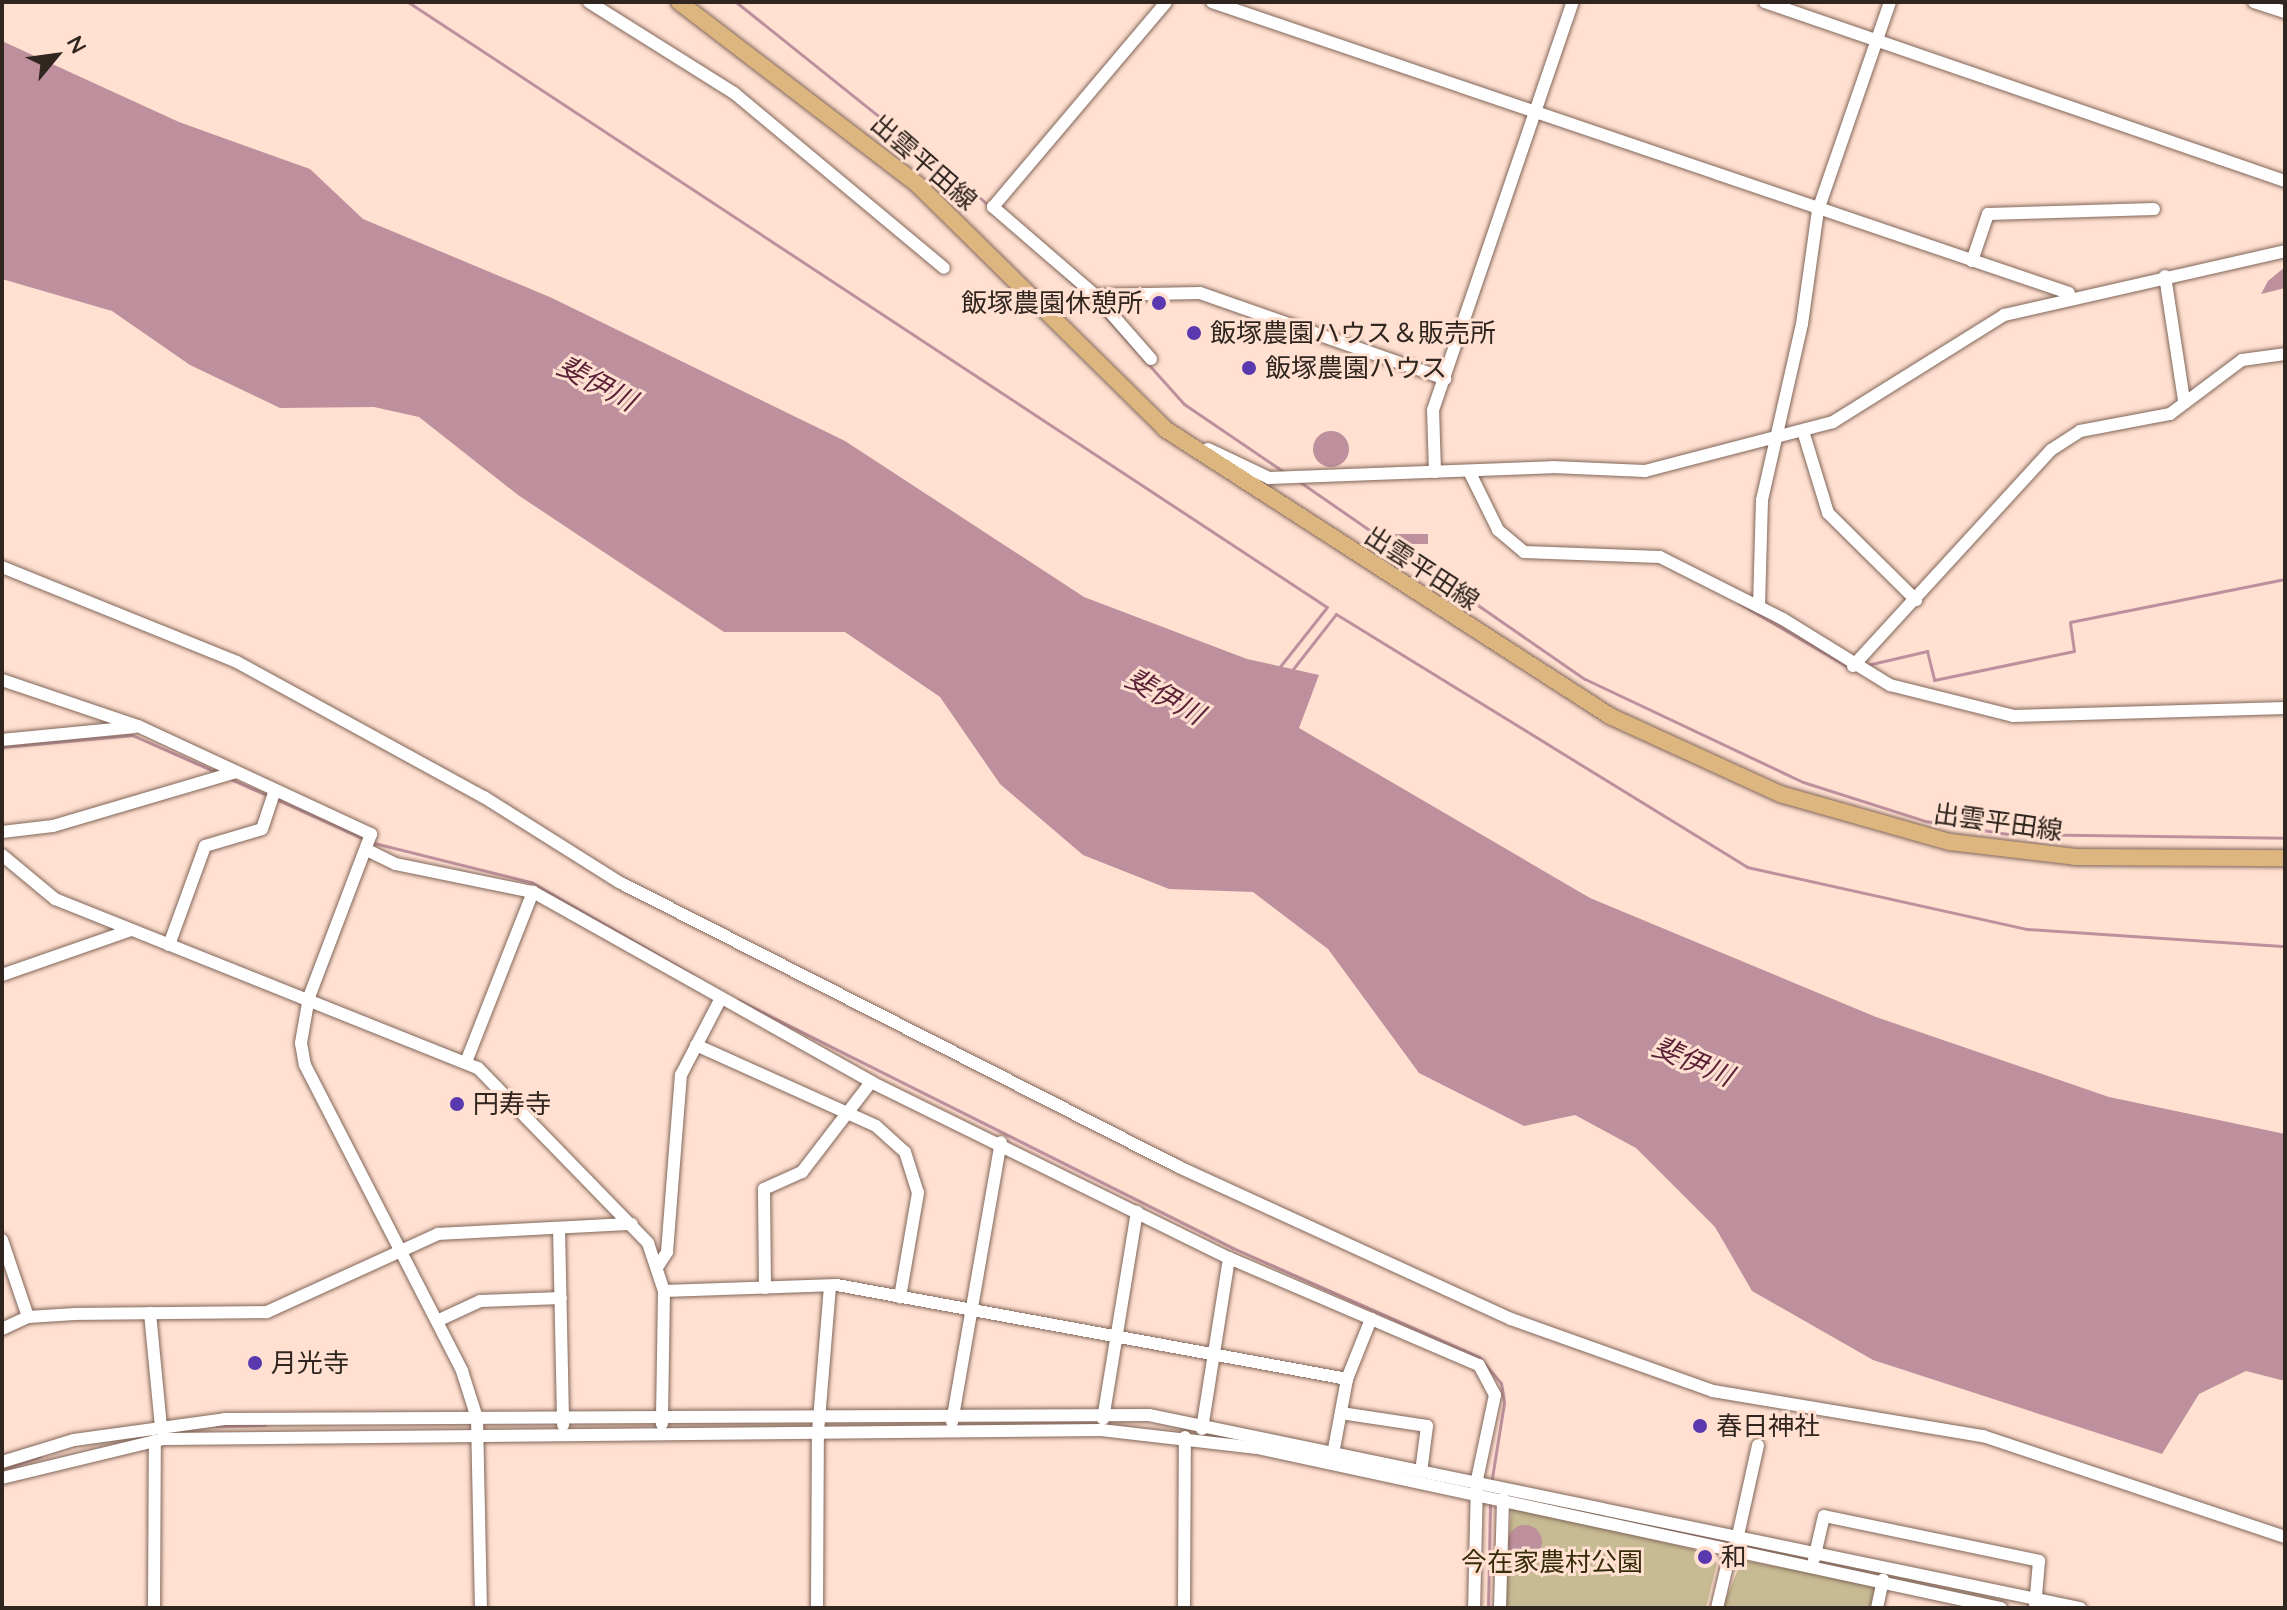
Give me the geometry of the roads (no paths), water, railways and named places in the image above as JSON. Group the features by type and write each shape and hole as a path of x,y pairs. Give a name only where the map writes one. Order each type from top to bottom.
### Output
{"main road":[{"name":"出雲平田線","path":"679,2 918,185 1165,429 1559,686 1780,794 1870,823 2017,853 2285,858"}],"street":[{"path":"589,2 734,93 944,268"},
{"path":"1212,2 2072,295"},
{"path":"1435,472 1433,410 1573,2"},
{"path":"1765,2 2285,181"},
{"path":"1759,607 1762,500 1818,210 1890,2"},
{"path":"2254,2 2285,12"},
{"path":"1151,359 1095,295 993,207 1161,4"},
{"path":"1972,261 1988,214 2154,209"},
{"path":"1165,429 1269,478 1435,472 1645,471 1803,431 1882,396 2004,315 2072,295 2285,251"},
{"path":"2165,276 2184,400"},
{"path":"1095,295 1200,293 1445,379"},
{"path":"1853,666 2051,450 2080,431 2170,414 2184,400 2242,360 2285,354"},
{"path":"1803,431 1828,513 1916,600"},
{"path":"1470,473 1498,530 1524,552 1660,557 1759,607 1853,666 1890,685 2013,716 2285,708"},
{"path":"2,567 237,662 484,797 619,882 1179,1167 1511,1319 1713,1391 1983,1436 2285,1537"},
{"path":"2,680 138,726 371,834 309,997 302,1026 305,1065 437,1321 477,1418 482,1434 481,1608"},
{"path":"2,740 138,726"},
{"path":"2,832 53,826 236,772"},
{"path":"169,945 205,846 262,829 275,790"},
{"path":"367,850 396,864 533,892 720,1000 871,1082 1001,1142 1229,1258 1371,1319 1488,1376 1495,1395 1477,1487 1474,1608"},
{"path":"2,855 55,899 309,997 466,1062 632,1224 658,1266 664,1291 662,1432"},
{"path":"466,1062 533,892"},
{"path":"2,975 131,930"},
{"path":"658,1266 667,1252 681,1075 720,1000"},
{"path":"696,1045 851,1116 905,1152 918,1193 900,1297"},
{"path":"765,1288 764,1189 802,1172 851,1116 871,1082"},
{"path":"950,1429 1001,1142"},
{"path":"1101,1430 1137,1212"},
{"path":"2,1329 28,1317 267,1312 438,1234 632,1224"},
{"path":"559,1228 563,1434"},
{"path":"2,1240 28,1317"},
{"path":"1201,1438 1229,1258"},
{"path":"664,1291 830,1286 1347,1379"},
{"path":"817,1608 818,1432 830,1286"},
{"path":"437,1321 480,1301 561,1298"},
{"path":"150,1313 161,1423 154,1608"},
{"path":"1331,1464 1347,1379 1371,1319"},
{"path":"2,1462 74,1440 161,1423 225,1419 1104,1412 1203,1422 1422,1467 1503,1499 1678,1520 1738,1534 1883,1580 2001,1608"},
{"path":"1341,1413 1427,1426 1420,1481"},
{"path":"509,1434 510,1418"},
{"path":"225,1419 227,1437"},
{"path":"298,1419 299,1435"},
{"path":"320,1435 321,1419"},
{"path":"415,1419 415,1434"},
{"path":"2,1478 77,1457 159,1440 227,1437 1101,1430 1201,1438 1420,1481 1477,1487 1575,1508 1732,1550 1814,1557 2036,1604 2080,1608"},
{"path":"1184,1608 1185,1437"},
{"path":"74,1440 77,1457"},
{"path":"1717,1608 1758,1445"},
{"path":"38,1451 43,1466"},
{"path":"1500,1608 1503,1499"},
{"path":"1814,1557 1824,1516 2039,1561 2036,1604"},
{"path":"1674,1536 1678,1520"},
{"path":"1877,1608 1883,1580"}],"water":[{"name":"斐伊川","path":"2,41 179,122 310,169 363,219 552,298 845,441 1084,597 1247,659 1319,675 1299,728 1590,898 1876,1017 2109,1097 2285,1134 2285,1381 2246,1371 2199,1394 2162,1454 1873,1360 1752,1291 1715,1227 1636,1148 1575,1115 1524,1126 1419,1073 1328,949 1253,892 1169,889 1083,855 1000,784 940,697 845,632 724,632 518,495 419,417 374,407 280,408 190,365 112,311 2,279"},
{"path":"2285,267 2285,288 2261,294 2268,281"},
{"path":"1331,431 1344,436 1349,449 1344,462 1331,467 1318,462 1313,449 1318,436"},
{"path":"1393,534 1428,534 1428,544 1404,544"},
{"path":"1525,1525 1537,1530 1542,1542 1537,1554 1525,1559 1513,1554 1508,1542 1513,1530"}],"waterway":[{"path":"408,2 1327,607 1278,669"},
{"path":"736,2 977,195 1090,299 1184,404 1287,474"},
{"path":"1300,482 1585,679 1803,782 1925,821 2008,834 2285,838"},
{"path":"1867,665 1927,651 1934,680 2074,651 2070,622 2285,579"},
{"path":"1739,603 1852,669"},
{"path":"1293,669 1336,614 1747,867 2027,929 2285,946"},
{"path":"2,747 132,735 218,773"},
{"path":"228,778 269,796"},
{"path":"276,799 364,839"},
{"path":"370,842 531,882 693,975"},
{"path":"738,1000 1233,1248 1479,1357 1501,1383 1504,1403 1491,1484"},
{"path":"216,1426 265,1425"},
{"path":"2,1469 40,1457"},
{"path":"1488,1608 1490,1503"}],"place":[{"name":"飯塚農園休憩所","path":"1159,303"},
{"name":"飯塚農園ハウス＆販売所","path":"1194,333"},
{"name":"飯塚農園ハウス","path":"1249,368"},
{"name":"円寿寺","path":"457,1104"},
{"name":"月光寺","path":"255,1363"},
{"name":"春日神社","path":"1700,1426"},
{"name":"和","path":"1705,1557"}],"park label":[{"name":"今在家農村公園","path":"1552,1562"}]}
